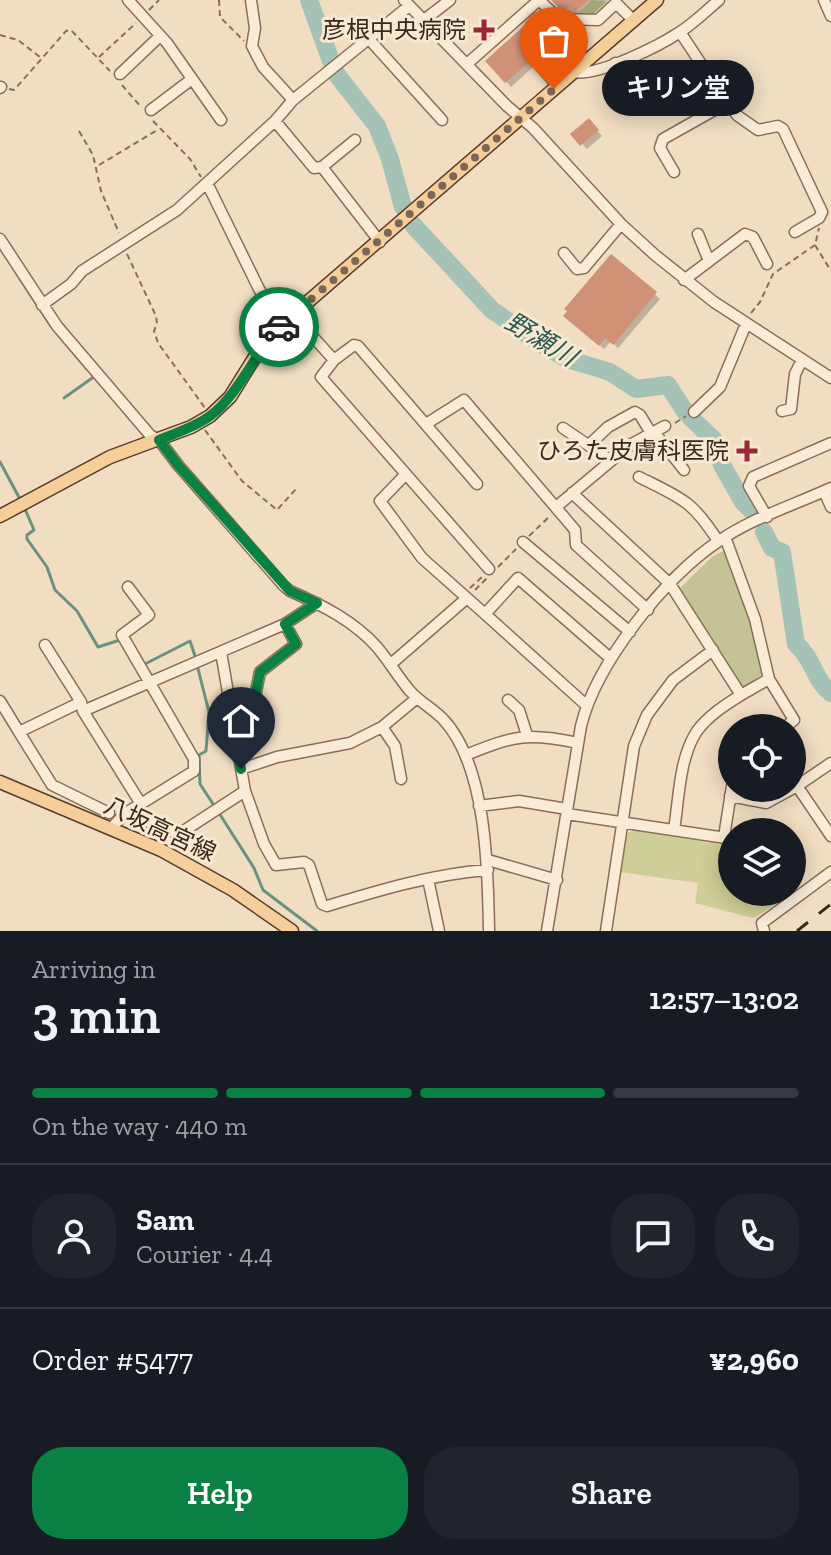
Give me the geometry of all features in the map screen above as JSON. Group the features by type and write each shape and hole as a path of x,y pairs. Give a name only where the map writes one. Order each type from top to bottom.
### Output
{"main road":[{"path":"0,516 110,457 159,440 205,419 230,397 260,349 281,325 520,117 557,90 657,0"},
{"name":"八坂高宮線","path":"0,782 197,868 292,931"}],"street":[{"path":"128,0 160,36 221,120"},
{"path":"251,0 255,28 252,46 263,67 293,100"},
{"path":"424,20 450,0"},
{"path":"467,64 539,0 559,19 598,20 616,3 633,20"},
{"path":"574,72 582,74 632,60 680,32 719,0"},
{"path":"824,0 831,16"},
{"path":"42,305 71,284 82,271 161,222 275,121 293,100 406,3 520,117 548,135 595,188 621,224 684,280 831,378"},
{"path":"536,24 548,47 546,64 557,90"},
{"path":"680,32 727,103 753,129 778,126 783,129 822,212 819,218 795,232"},
{"path":"120,74 160,36"},
{"path":"368,38 442,120"},
{"path":"615,63 619,77"},
{"path":"151,110 192,79"},
{"path":"674,172 660,148 663,139 727,103"},
{"path":"275,121 314,168 322,167 355,140"},
{"path":"322,167 380,242"},
{"path":"207,183 259,289 281,325"},
{"path":"564,253 577,269 584,268 621,224"},
{"path":"698,234 709,261"},
{"path":"684,280 745,234 753,237 767,264"},
{"path":"0,239 42,305 150,435 159,440 290,591 317,603 363,634 417,698 444,720 466,755 479,806 488,865 489,931"},
{"path":"294,316 334,360"},
{"path":"694,412 720,387 747,321"},
{"path":"477,484 358,346 354,345 334,360 321,377 489,569"},
{"path":"782,411 791,409 795,374 802,360"},
{"path":"426,424 464,400 575,530 576,545 648,610"},
{"path":"590,444 608,427 635,412 684,470"},
{"path":"557,508 610,460 665,426"},
{"path":"563,428 610,460"},
{"path":"767,517 749,486 753,477 831,443"},
{"path":"405,475 380,501 422,558 586,705"},
{"path":"639,477 689,502 722,539 755,619 769,679 790,714"},
{"path":"547,931 586,705 610,658 670,584 696,557 722,539 828,490 831,507"},
{"path":"572,493 670,584 741,695"},
{"path":"523,542 630,632"},
{"path":"485,614 518,578 610,658"},
{"path":"111,828 126,813 194,771 194,759 122,635 149,615 128,587"},
{"path":"391,664 464,596"},
{"path":"19,732 150,683 285,624 317,603"},
{"path":"234,730 259,717 255,697 260,672 296,644 285,624"},
{"path":"45,645 141,804"},
{"path":"606,931 634,746 647,715 673,680 713,650"},
{"path":"221,652 245,791 273,862 278,865 304,862 309,865 322,904 327,906 488,865 557,880"},
{"path":"674,830 687,754 697,732 716,711 769,679"},
{"path":"241,769 277,757 350,743 382,727 417,698"},
{"path":"508,700 519,710 527,735"},
{"path":"0,701 52,785 109,813"},
{"path":"382,727 395,746 401,779"},
{"path":"466,755 507,739 527,735 578,743"},
{"path":"806,776 831,763"},
{"path":"126,813 179,834 245,791"},
{"path":"806,800 831,836"},
{"path":"479,806 519,801 718,837"},
{"path":"806,886 831,872"},
{"path":"428,879 439,931"},
{"path":"764,931 762,923 780,906"}],"path":[{"path":"99,58 159,0"},
{"path":"219,0 220,17 252,46"},
{"path":"1,88 14,90 66,31 71,30 190,159 207,183"},
{"path":"0,35 18,40 41,58"},
{"path":"97,166 160,129"},
{"path":"79,131 97,166 101,191 156,316 154,331 158,343 205,419 217,450 242,481 277,510 296,489"},
{"path":"747,321 773,274 815,245 821,223 819,218"},
{"path":"815,245 831,271"},
{"path":"665,426 694,412"},
{"path":"464,596 557,508"},
{"path":"464,596 489,569"}],"green space":[{"path":"592,0 608,2 594,15 577,14"},
{"path":"725,550 753,625 763,673 747,687 739,685 680,588 712,557"},
{"path":"634,830 718,845 718,906 773,906 753,918 695,903 698,883 619,872 625,834"}],"building":[{"path":"551,0 588,0 576,11 570,7 562,11"},
{"path":"528,22 541,52 505,83 485,61"},
{"path":"589,118 599,130 580,146 570,134"},
{"path":"611,254 657,292 613,345 605,338 599,346 563,316 567,311 564,309"},
{"path":"291,331 307,350 299,357 283,338"}],"waterway":[{"name":"野瀬川","path":"309,0 331,61"},
{"name":"野瀬川","path":"334,71 377,126 403,207"},
{"name":"野瀬川","path":"413,225 492,310 539,343 567,359 610,372 636,389 668,385 686,413"},
{"path":"20,279 49,323 87,369"},
{"path":"64,398 95,376 93,374"},
{"name":"野瀬川","path":"690,417 714,440 722,465 743,502 752,511"},
{"path":"0,462 21,501"},
{"path":"25,509 34,530 27,535 27,539 47,567 55,590 77,611 98,647 120,640"},
{"name":"野瀬川","path":"764,532 772,548 782,552 796,644 807,656 820,682 831,693"},
{"path":"143,665 190,641 196,659"},
{"path":"197,665 209,712 206,751 199,755 200,784 215,807"},
{"path":"219,813 254,868 263,890 317,931"}],"railway":[{"path":"797,931 831,904"}],"way so far":[{"path":"279,327 554,89"}],"place":[{"name":"彦根中央病院","path":"484,30"},
{"name":"キリン堂","path":"554,89"},
{"name":"ひろた皮膚科医院","path":"747,451"}],"route":[{"path":"241,769 234,730 259,717 255,697 260,672 296,644 285,624 317,603 290,591 159,440 210,416 230,397 260,349 279,327"}]}
